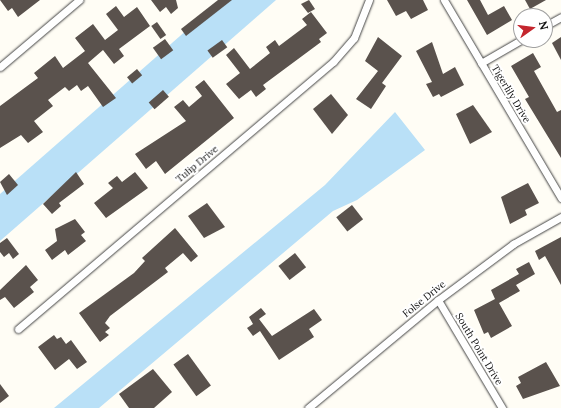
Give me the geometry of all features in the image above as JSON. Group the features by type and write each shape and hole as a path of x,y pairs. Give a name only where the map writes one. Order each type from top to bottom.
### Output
{"street":[{"path":"0,67 79,0"},
{"name":"Tulip Drive","path":"18,329 333,62 354,38 369,0"},
{"name":"Tigerlily Drive","path":"444,0 561,198"},
{"path":"481,63 513,45"},
{"name":"Folse Drive","path":"308,408 438,300 513,244 561,217"},
{"name":"South Point Drive","path":"438,300 502,408"}],"water":[{"path":"221,0 276,0 0,241 0,194"},
{"path":"395,112 425,150 357,200 333,211 99,408 54,408 325,185"}],"building":[{"path":"0,0 40,0 18,17 12,8 8,11"},
{"path":"151,0 176,0 178,8 171,14 166,7 160,12"},
{"path":"218,0 232,0 186,36 181,29"},
{"path":"309,0 315,9 308,13 301,4"},
{"path":"387,0 423,0 428,10 411,19 406,11 396,16"},
{"path":"467,0 480,0 488,15 504,6 512,20 487,35"},
{"path":"525,0 546,0 532,8 529,8"},
{"path":"116,6 124,17 137,7 150,26 119,49 124,56 114,64 103,50 88,63 116,98 103,107 88,86 81,91 77,85 69,91 65,87 48,100 53,106 34,121 43,132 28,143 21,135 0,148 0,106 38,78 34,73 55,56 63,68 85,51 75,38 93,24 105,40 118,30 106,14"},
{"path":"311,12 327,33 319,39 321,42 263,85 266,89 256,97 251,90 239,99 226,84 240,73 226,55 234,48 250,69 270,53 266,47 275,40 279,46 307,25 302,19"},
{"path":"157,22 166,35 160,39 151,26"},
{"path":"378,37 402,56 382,83 386,86 371,109 356,99 378,71 365,61"},
{"path":"561,37 561,60 553,45 553,42"},
{"path":"165,39 173,50 161,59 153,48"},
{"path":"222,40 227,47 213,58 207,51"},
{"path":"432,42 443,74 455,67 464,85 441,97 439,94 433,97 426,84 432,82 416,51"},
{"path":"533,53 541,67 534,71 557,112 561,110 561,158 525,99 529,97 511,66"},
{"path":"137,69 142,75 132,83 127,77"},
{"path":"204,80 234,118 165,174 156,161 146,169 135,154 186,121 174,107 183,100 189,107 202,96 195,87"},
{"path":"163,90 169,97 155,109 149,102"},
{"path":"331,94 348,115 332,134 313,109"},
{"path":"473,105 492,132 470,144 456,114"},
{"path":"76,172 84,184 59,203 61,206 52,214 43,204"},
{"path":"135,172 148,188 106,218 94,203 113,188 108,183 117,176 122,182"},
{"path":"9,174 18,185 7,195 0,182"},
{"path":"528,183 539,203 525,210 527,215 510,224 501,197"},
{"path":"207,203 225,227 204,238 188,216"},
{"path":"352,205 363,219 347,231 336,217"},
{"path":"75,219 85,232 81,235 86,241 68,255 65,250 52,260 45,250 57,241 55,229"},
{"path":"175,228 198,256 191,262 183,253 165,268 168,272 110,316 105,323 110,328 105,332 109,335 100,342 79,313 134,273 145,261 142,258"},
{"path":"561,237 561,285 545,256 539,260 535,251"},
{"path":"7,238 19,254 13,259 9,253 4,257 0,252 0,243"},
{"path":"295,253 306,267 290,280 278,266"},
{"path":"529,262 535,274 516,285 520,291 499,303 512,326 491,338 488,332 484,334 474,310 495,299 491,290 519,274 516,269"},
{"path":"26,265 38,280 30,287 34,292 14,308 5,297 0,300 0,290"},
{"path":"261,308 266,314 259,319 272,336 314,309 322,320 309,329 314,337 279,360 260,331 253,336 247,328 253,324 249,317"},
{"path":"54,335 57,339 61,337 66,344 71,340 87,362 77,369 69,359 55,370 38,347"},
{"path":"188,354 211,386 196,396 173,365"},
{"path":"546,362 560,386 523,399 516,386 521,383 518,377"},
{"path":"153,369 172,392 154,408 129,408 119,394"},
{"path":"0,384 9,396 0,403"}]}
